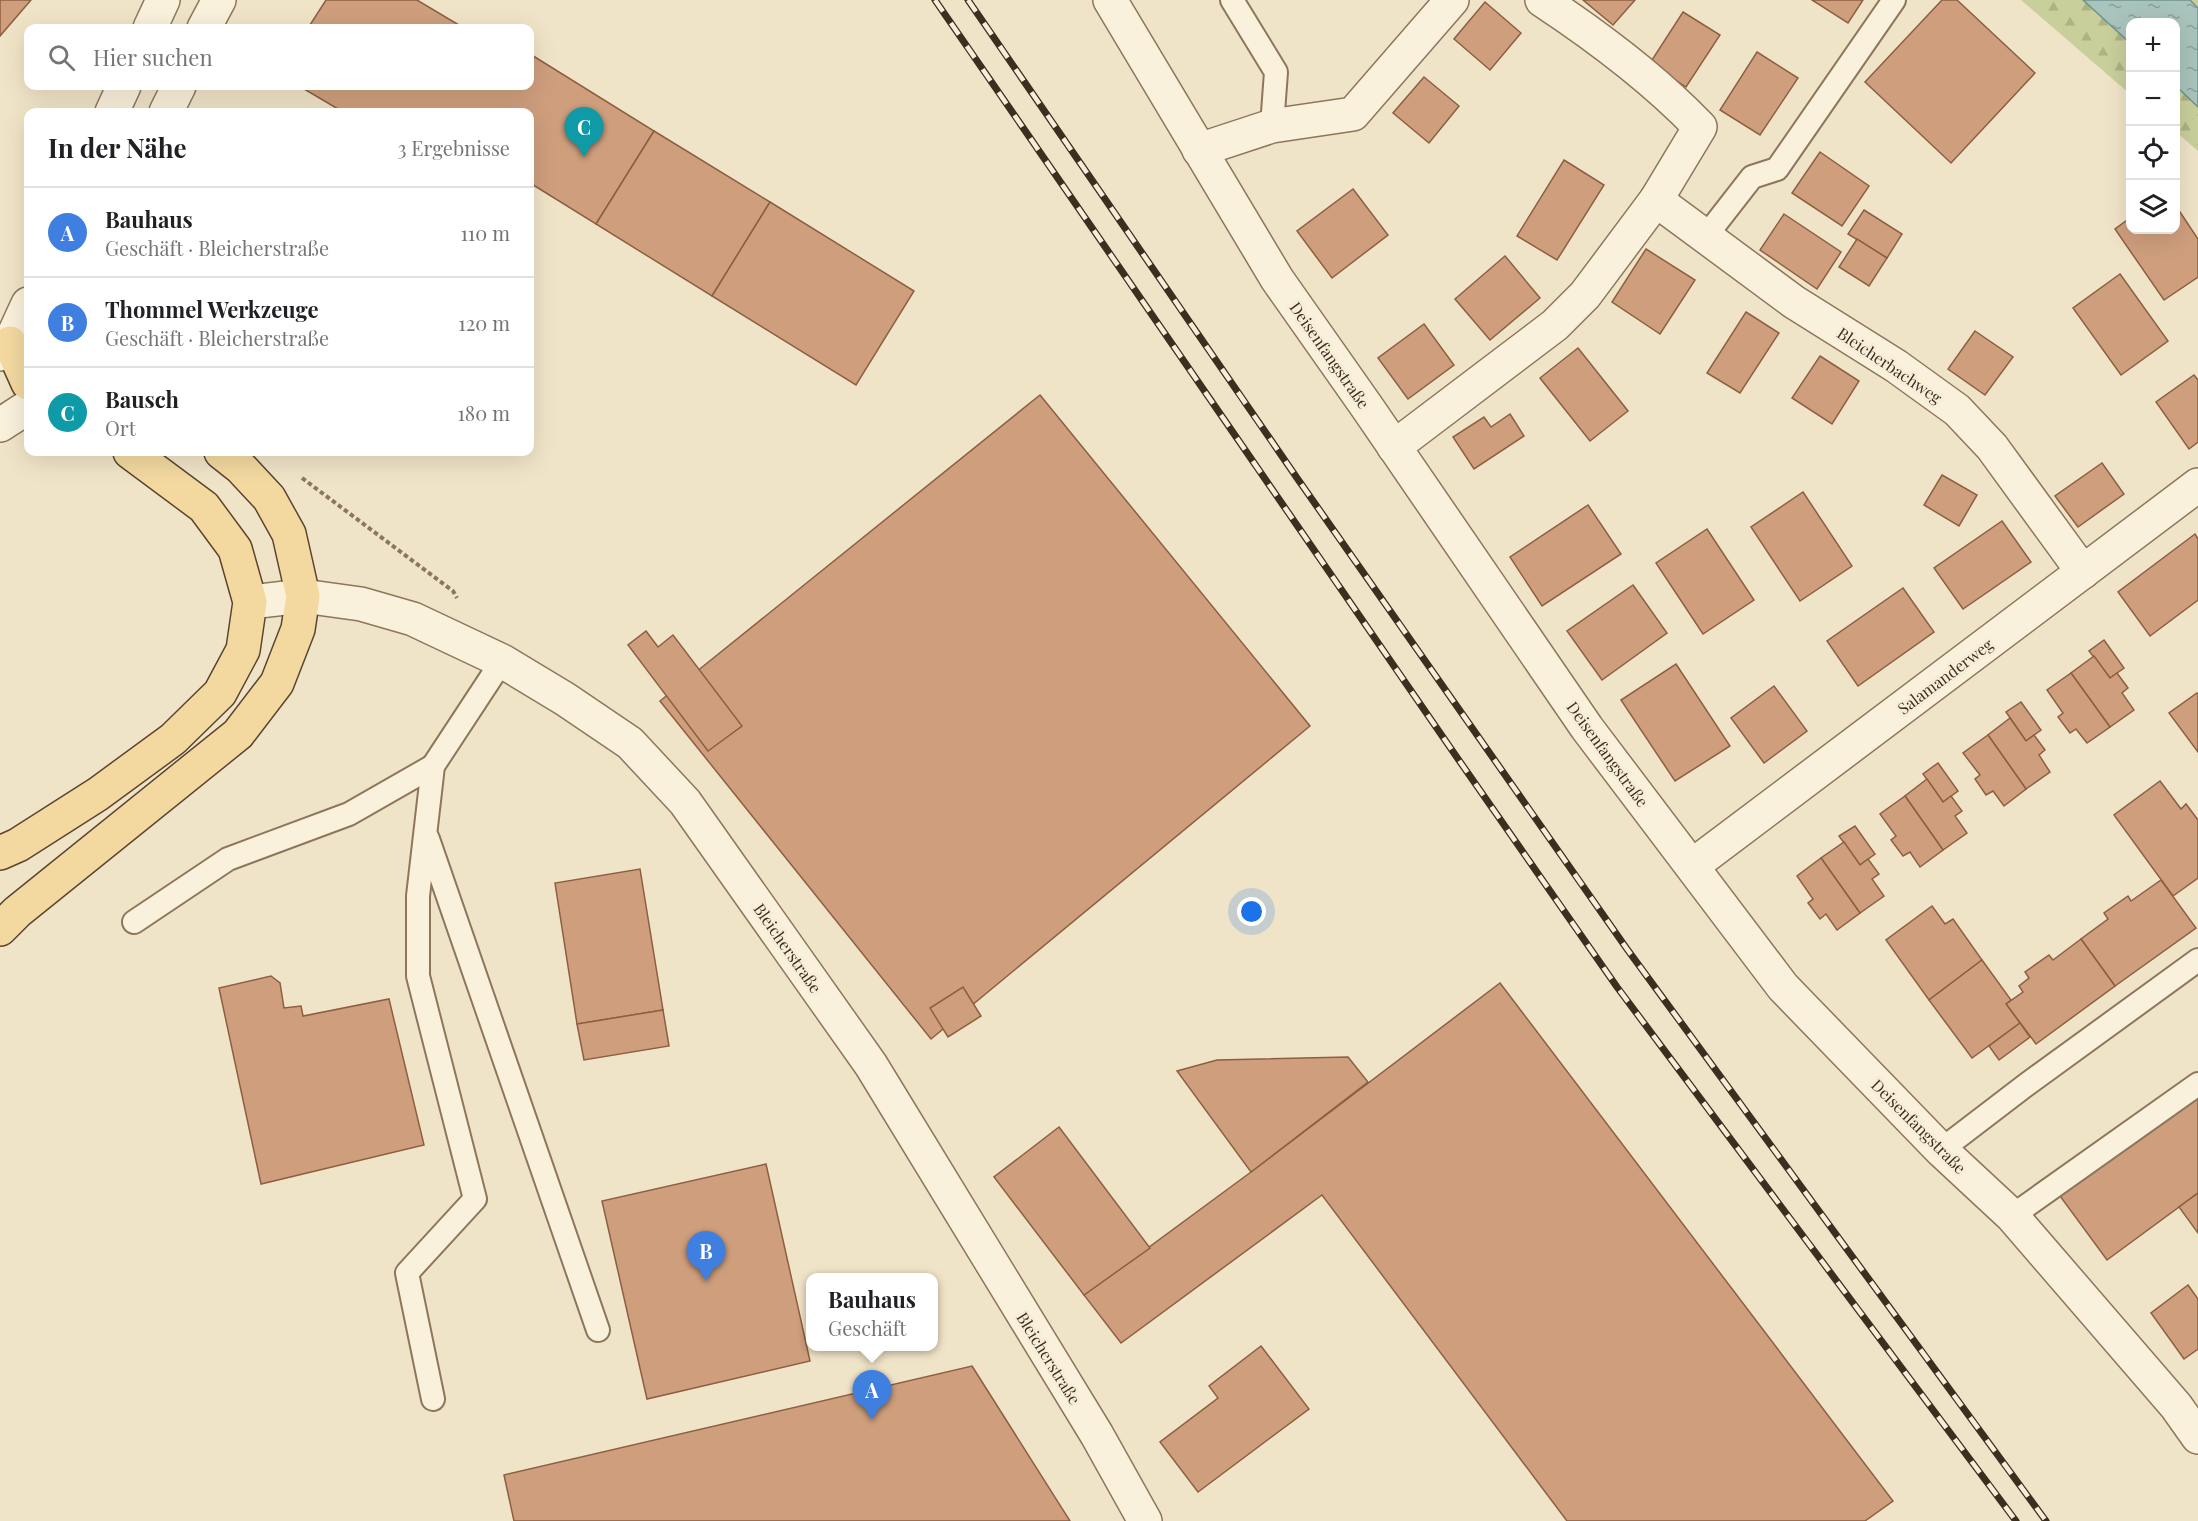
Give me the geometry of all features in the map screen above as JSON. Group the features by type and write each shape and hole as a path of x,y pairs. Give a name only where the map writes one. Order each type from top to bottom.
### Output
{"main road":[{"path":"13,347 24,374"},
{"path":"0,854 18,845 107,787 173,739 220,693 243,650 250,602 235,549 204,507 135,456"},
{"path":"0,929 17,912 238,734 277,683 298,629 303,596 289,534 270,498 226,456"}],"street":[{"path":"152,24 162,0"},
{"path":"206,24 219,0"},
{"name":"Deisenfangstraße","path":"1110,0 1277,279 1587,728 1783,987 1941,1150 2012,1216 2176,1406 2198,1437"},
{"path":"1199,150 1272,126 1353,114 1452,0"},
{"path":"1394,447 1555,325 1585,295 1656,200 1700,127 1682,109 1595,36 1542,0"},
{"path":"114,108 122,90"},
{"path":"168,108 176,90"},
{"name":"Bleicherbachweg","path":"1656,200 1794,302 1896,366 1957,410 1992,447 2083,572"},
{"path":"13,347 24,315"},
{"path":"0,425 24,410"},
{"name":"Salamanderweg","path":"1692,866 2198,485"},
{"name":"Bleicherstraße","path":"250,602 303,596 361,604 413,620 502,661 565,699 630,743 685,802 871,1065 1097,1435 1145,1521"}],"lane":[{"path":"1232,0 1276,72 1272,126"},
{"path":"1706,236 1752,177 1777,170 1894,0"},
{"path":"134,922 228,859 350,814 433,766 502,661"},
{"path":"433,766 418,896 418,976 475,1199 407,1273 433,1399"},
{"path":"426,835 598,1330"},
{"path":"1941,1150 2198,960"},
{"path":"2012,1216 2198,1084"}],"path":[{"path":"297,474 453,591 458,601"}],"green space":[{"path":"2021,0 2198,0 2198,151 2180,135 2180,18 2126,18 2126,91"}],"water":[{"path":"2083,0 2190,0 2198,8 2198,107 2180,90 2180,18 2126,18 2126,39"}],"building":[{"path":"0,0 31,0 0,36"},
{"path":"326,0 417,0 457,24 311,24"},
{"path":"1583,0 1635,0 1613,25"},
{"path":"1812,0 1863,0 1848,23"},
{"path":"1942,0 1957,0 2035,73 1951,163 1865,82"},
{"path":"1485,2 1521,33 1490,70 1454,39"},
{"path":"1683,12 1720,35 1686,87 1650,63"},
{"path":"1757,52 1798,78 1760,135 1720,110"},
{"path":"534,56 654,131 596,224 534,185 534,108 336,108 306,90 534,90"},
{"path":"1424,77 1459,106 1429,143 1393,113"},
{"path":"654,131 770,202 712,296 596,224"},
{"path":"1820,152 1869,186 1842,226 1792,193"},
{"path":"1564,160 1604,185 1557,260 1517,236"},
{"path":"1353,189 1388,235 1332,278 1297,231"},
{"path":"770,202 914,291 856,385 712,296"},
{"path":"1864,210 1902,234 1887,258 1848,234"},
{"path":"2180,212 2198,239 2198,277 2164,300 2115,229 2126,221 2126,234 2180,234"},
{"path":"1784,214 1841,252 1817,289 1760,250"},
{"path":"1857,239 1887,258 1869,286 1839,267"},
{"path":"1646,249 1695,280 1660,334 1612,302"},
{"path":"1505,256 1540,298 1490,340 1455,299"},
{"path":"2120,274 2168,341 2121,375 2073,308"},
{"path":"1746,312 1779,333 1740,393 1707,373"},
{"path":"1424,324 1454,365 1408,399 1378,358"},
{"path":"1975,331 2013,357 1985,395 1948,369"},
{"path":"1578,348 1628,411 1590,441 1540,378"},
{"path":"1820,356 1859,381 1832,424 1792,398"},
{"path":"2194,375 2198,380 2198,442 2189,449 2156,402"},
{"path":"1040,395 1310,726 931,1039 660,701"},
{"path":"1510,414 1524,436 1474,469 1453,437 1484,417 1491,427"},
{"path":"2102,463 2124,494 2078,527 2055,496"},
{"path":"1942,475 1977,495 1959,526 1924,505"},
{"path":"1803,492 1852,566 1800,601 1751,527"},
{"path":"1588,505 1621,554 1542,606 1510,557"},
{"path":"2002,521 2031,562 1963,609 1934,568"},
{"path":"1707,529 1754,600 1703,634 1656,563"},
{"path":"2195,534 2198,539 2198,600 2150,636 2118,592"},
{"path":"1633,585 1667,633 1602,680 1567,631"},
{"path":"1903,588 1934,632 1858,686 1827,641"},
{"path":"646,631 658,647 673,635 742,726 708,751 628,645"},
{"path":"2104,640 2124,668 2110,678 2089,651"},
{"path":"2094,656 2110,678 2117,673 2128,688 2122,693 2134,710 2110,727 2071,673"},
{"path":"1676,664 1730,746 1675,781 1621,700"},
{"path":"2071,673 2110,727 2087,743 2076,729 2070,733 2058,717 2063,713 2047,690"},
{"path":"1774,686 1807,731 1764,763 1731,718"},
{"path":"2198,694 2198,752 2169,713"},
{"path":"2021,702 2041,730 2026,741 2006,712"},
{"path":"2010,718 2026,741 2034,735 2045,750 2039,755 2050,772 2026,789 1988,735"},
{"path":"1988,735 2026,789 2004,806 1993,791 1986,795 1975,779 1980,775 1963,753"},
{"path":"1938,763 1958,791 1943,802 1923,774"},
{"path":"1927,779 1943,802 1951,796 1962,811 1955,816 1967,833 1943,850 1905,796"},
{"path":"2160,781 2181,809 2186,804 2198,820 2198,878 2173,896 2114,815"},
{"path":"1905,796 1943,850 1920,867 1910,852 1903,856 1891,840 1896,836 1880,814"},
{"path":"1855,826 1875,854 1860,865 1839,836"},
{"path":"1844,842 1860,865 1868,859 1879,874 1872,879 1884,896 1860,913 1821,858"},
{"path":"1821,858 1860,913 1837,930 1826,914 1820,919 1808,903 1813,899 1797,876"},
{"path":"640,869 663,1010 577,1024 555,883"},
{"path":"2161,880 2196,928 2115,986 2081,939 2108,919 2104,913 2128,896 2131,901"},
{"path":"1932,906 1945,924 1953,919 1982,960 1929,1000 1886,940"},
{"path":"2081,939 2115,986 2036,1044 2006,1004 2023,992 2019,986 2029,978 2025,972 2049,955 2053,960"},
{"path":"1982,960 2011,1000 2006,1004 2020,1023 1972,1058 1929,1000"},
{"path":"271,976 280,983 284,1008 301,1006 303,1016 389,999 424,1145 261,1184 219,988"},
{"path":"1500,983 1893,1501 1865,1521 1567,1521 1322,1195 1121,1343 1084,1295 1251,1172"},
{"path":"963,987 981,1016 948,1037 930,1008"},
{"path":"663,1010 669,1046 584,1060 577,1024"},
{"path":"2020,1023 2030,1037 1999,1060 1989,1046"},
{"path":"1348,1057 1368,1082 1251,1172 1177,1071 1217,1060"},
{"path":"2198,1095 2198,1193 2107,1260 2060,1196"},
{"path":"1059,1127 1150,1248 1084,1295 994,1177"},
{"path":"766,1164 810,1361 647,1399 602,1201"},
{"path":"2198,1193 2198,1233 2179,1207"},
{"path":"2188,1285 2198,1299 2198,1349 2184,1359 2151,1313"},
{"path":"1261,1346 1309,1409 1198,1492 1160,1442 1218,1398 1209,1386"},
{"path":"972,1366 1070,1521 514,1521 504,1475"}],"railway":[{"path":"935,0 1617,987 2016,1521"},
{"path":"968,0 1297,478 1627,949 2046,1521"}],"place":[{"name":"Bausch","path":"584,157"},
{"name":"Thommel Werkzeuge","path":"706,1281"},
{"name":"Bauhaus","path":"872,1420"}]}
